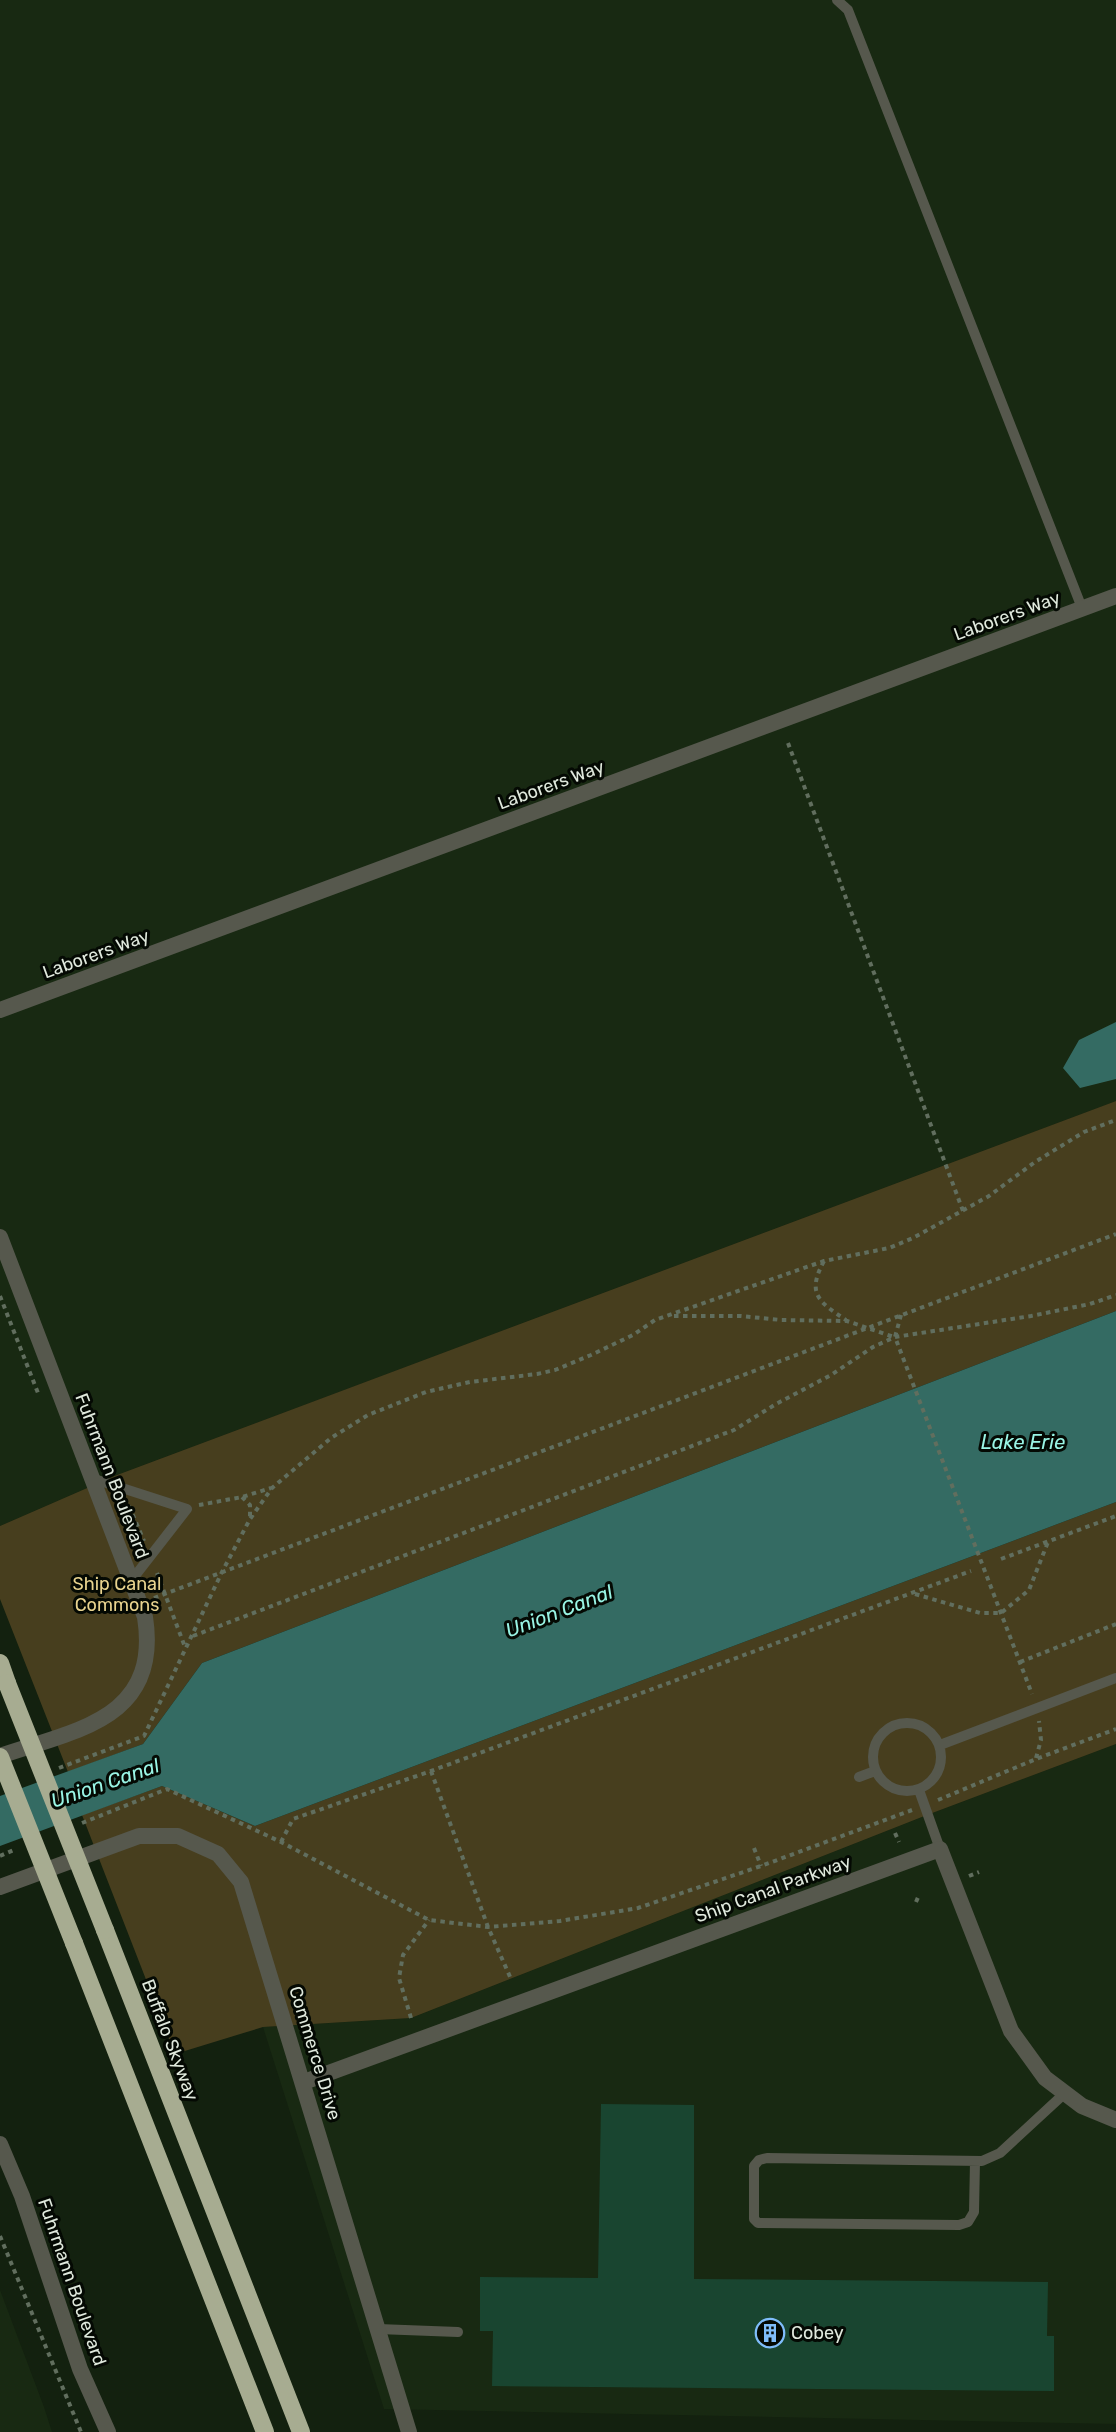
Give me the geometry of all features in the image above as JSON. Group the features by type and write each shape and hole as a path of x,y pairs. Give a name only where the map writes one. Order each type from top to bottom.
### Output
{"highway":[{"name":"Buffalo Skyway","path":"0,1663 301,2432"},
{"path":"0,1757 266,2432"}],"street":[{"name":"Laborers Way","path":"0,1010 1116,596"},
{"name":"Fuhrmann Boulevard","path":"0,1237 145,1617 148,1650 144,1668 124,1704 104,1719 0,1757"},
{"name":"Commerce Drive","path":"0,1887 139,1836 178,1836 218,1854 242,1882 409,2432"},
{"name":"Ship Canal Parkway","path":"304,2082 940,1849"},
{"path":"940,1849 1011,2031 1045,2078 1082,2106 1116,2120"},
{"name":"Fuhrmann Boulevard","path":"1,2148 22,2196 80,2369 108,2432"}],"lane":[{"path":"837,0 848,10 1082,609"},
{"path":"92,1478 187,1509 131,1581"},
{"path":"940,1745 1116,1678"},
{"path":"916,1724 926,1728 935,1736 940,1745 941,1767 929,1785 919,1790 898,1791 881,1780 875,1771 874,1749 885,1731 895,1725 916,1724"},
{"path":"859,1777 875,1771"},
{"path":"919,1790 940,1849"},
{"path":"975,2161 974,2212 969,2222 959,2225 758,2223 754,2219 754,2166 759,2160 766,2158 982,2161 1000,2153 1065,2093"},
{"path":"378,2329 458,2332"}],"path":[{"path":"788,743 963,1212"},
{"path":"1116,1120 1084,1132 963,1212 889,1248 825,1261 655,1320 633,1335 555,1370 470,1382 426,1392 368,1415 331,1438 272,1488 250,1519 222,1572 193,1636 734,1430 776,1404 831,1376 873,1347 895,1337 1031,1317 1090,1304 1116,1295"},
{"path":"155,1597 1116,1234"},
{"path":"825,1261 817,1274 816,1294 821,1303 847,1321"},
{"path":"0,1296 39,1396"},
{"path":"668,1316 741,1316 781,1320 847,1321 895,1337"},
{"path":"901,1316 895,1337 1036,1708 1041,1740 1036,1759"},
{"path":"197,1505 242,1497 272,1488"},
{"path":"242,1497 250,1505 250,1519"},
{"path":"1001,1559 1116,1516"},
{"path":"914,1594 980,1613 1001,1613 1029,1590 1047,1542"},
{"path":"281,1842 293,1819 431,1771 971,1571"},
{"path":"1020,1662 1116,1624"},
{"path":"167,1789 281,1842 429,1920 488,1927 560,1921 638,1908 761,1866 925,1805 1116,1729"},
{"path":"431,1771 488,1927 511,1980"},
{"path":"895,1833 898,1842"},
{"path":"754,1848 761,1866"},
{"path":"969,1876 979,1872"},
{"path":"916,1902 919,1895"},
{"path":"411,2018 399,1978 403,1955 429,1920"},
{"path":"0,2236 81,2432"}],"shaded area":[{"path":"0,0 1116,0 1116,1101 117,1475 0,1526"},
{"path":"1116,1744 1116,2424 384,2409 263,2027 411,2018 927,1815"},
{"path":"0,2290 44,2407 52,2432 0,2432"}],"green space":[{"name":"Ship Canal Commons","path":"1116,1101 1116,1311 202,1663 143,1744 68,1772 0,1599 0,1526 117,1475"},
{"path":"1116,1502 1116,1744 927,1815 411,2018 263,2027 175,2054 82,1815 162,1786 255,1826"}],"water":[{"path":"1116,1022 1116,1079 1080,1088 1063,1068 1079,1040"},
{"name":"Lake Erie","path":"1116,1311 1116,1502 255,1826 162,1786 0,1846 0,1796 143,1744 202,1663"}],"building":[{"name":"Cobey","path":"601,2104 694,2105 694,2279 1048,2282 1047,2336 1054,2336 1054,2391 492,2386 493,2331 480,2331 480,2277 598,2278"}],"place":[{"name":"Cobey","path":"770,2333"}],"water label":[{"name":"Union Canal","path":"559,1611"},
{"name":"Union Canal","path":"105,1783"}]}
